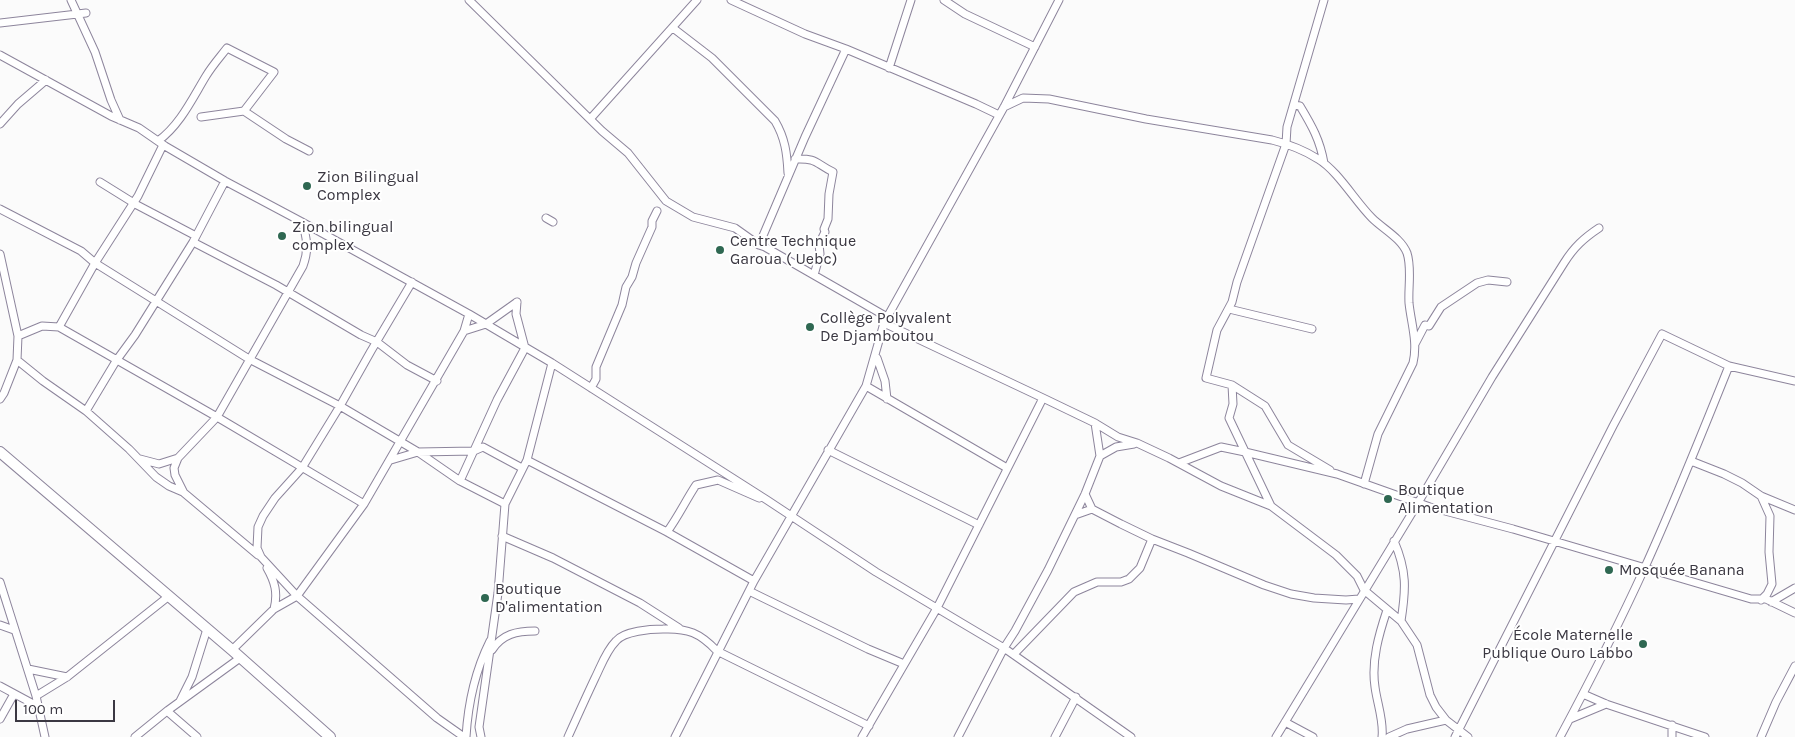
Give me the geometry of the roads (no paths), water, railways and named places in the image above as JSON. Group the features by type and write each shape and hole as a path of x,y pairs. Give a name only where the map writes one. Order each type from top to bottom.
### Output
{"main road":[{"path":"0,452 232,650 330,737"}],"street":[{"path":"71,0 94,52 120,120"},
{"path":"469,0 591,118 602,131 628,153 666,201 692,217 735,228 759,245 814,275 886,320 1095,423 1118,437 1137,443 1179,463 1220,486 1271,506 1336,555 1357,576 1364,590 1401,621 1417,645 1422,657 1430,695 1457,734 1468,737"},
{"path":"591,118 697,0"},
{"path":"731,0 805,34 846,49 976,104 999,116"},
{"path":"889,68 911,0"},
{"path":"944,0 965,14 1035,47"},
{"path":"867,387 886,320 1004,107 1059,0"},
{"path":"1324,0 1288,127 1286,144 1229,309 1217,330 1206,378 1232,385 1265,406 1288,445 1336,474"},
{"path":"0,23 86,13"},
{"path":"673,28 712,58 775,121 785,144 788,176"},
{"path":"59,327 95,263 134,202 160,143 191,103 207,74 227,48 274,72 244,111"},
{"path":"759,245 795,159 846,49"},
{"path":"0,55 120,120 139,128 160,143 225,181 412,282 552,363 876,572 1014,654 1076,696 1131,737"},
{"path":"0,124 18,104 46,80"},
{"path":"1004,107 1023,98 1050,99 1146,119 1286,144 1318,158 1324,163 1373,219 1400,243 1407,253 1409,266 1409,304 1415,345 1413,363 1378,434 1364,484"},
{"path":"1294,105 1300,106 1314,129 1320,144 1324,163"},
{"path":"201,117 244,111 286,139 309,151"},
{"path":"795,159 814,159 833,172 829,194 828,219 824,229 825,232 819,244 820,254 814,275"},
{"path":"86,411 116,361 156,302 194,239 225,181"},
{"path":"100,182 194,239 378,342 407,365 437,381"},
{"path":"0,209 81,252 156,302 249,359 340,406 418,452 460,481 506,504"},
{"path":"591,388 596,379 596,367 657,211"},
{"path":"183,492 175,476 174,468 178,458 217,417 288,292 307,255 308,244 302,222"},
{"path":"1276,737 1492,377 1574,247 1584,237 1599,228"},
{"path":"0,254 18,336 17,360 0,399"},
{"path":"1415,345 1425,325 1429,326 1441,307 1478,283 1488,280 1507,282"},
{"path":"274,609 276,587 257,548 258,527 275,498 302,468 412,282"},
{"path":"460,481 497,400 525,348 516,314 517,302 486,324 464,331"},
{"path":"1229,309 1312,329"},
{"path":"232,650 274,609 297,596 364,504 437,381 464,331 469,314"},
{"path":"675,737 754,581 828,450 873,376 886,320"},
{"path":"18,336 42,326 59,327 364,504"},
{"path":"361,334 371,351"},
{"path":"1457,734 1662,334 1729,366 1795,381"},
{"path":"877,358 885,381 887,399"},
{"path":"17,360 86,411 156,477 183,492 261,557 297,596 449,727 465,737 469,704 483,654 492,636"},
{"path":"481,737 479,727 498,593 506,504 527,460 552,363"},
{"path":"1560,737 1645,568 1691,462 1729,366"},
{"path":"1232,385 1232,404 1229,418 1271,506"},
{"path":"867,387 1007,468"},
{"path":"862,737 936,608 1043,398"},
{"path":"958,737 1004,648 1016,631 1048,570 1085,494 1100,456 1095,423"},
{"path":"1100,456 1116,447 1137,443"},
{"path":"390,460 418,452 474,451 483,447 522,468"},
{"path":"1179,463 1221,447 1336,474 1418,503 1751,599 1766,599 1795,612"},
{"path":"828,450 979,524"},
{"path":"139,459 159,464 178,458"},
{"path":"527,460 667,532 754,581"},
{"path":"1691,462 1724,474 1761,496 1795,510"},
{"path":"667,532 678,518 696,485 718,480 751,496 767,500"},
{"path":"1085,494 1092,509 1152,539 1264,585 1291,594 1331,599 1359,599"},
{"path":"1760,600 1767,594 1772,584 1769,552 1770,516 1761,496"},
{"path":"1075,515 1092,509"},
{"path":"502,536 553,558 640,603 680,628 696,633 708,641 717,651 869,726"},
{"path":"1014,654 1074,592 1097,582 1121,582 1136,574 1152,539"},
{"path":"1394,541 1402,560 1404,572 1405,596 1401,621"},
{"path":"0,582 14,630 28,668 45,737"},
{"path":"1771,602 1795,588"},
{"path":"749,591 868,649 904,664"},
{"path":"36,696 67,677 169,596"},
{"path":"1382,737 1374,684 1375,656 1380,630 1387,610"},
{"path":"0,624 14,630"},
{"path":"568,737 605,657 616,639 633,632 680,628"},
{"path":"179,703 192,677 207,629"},
{"path":"490,655 497,642 507,635 516,632 534,631"},
{"path":"135,737 167,711 240,658"},
{"path":"1761,737 1795,666"},
{"path":"28,668 67,677"},
{"path":"1787,681 1795,681"},
{"path":"0,686 39,707"},
{"path":"0,719 14,694"},
{"path":"1583,694 1606,704 1705,737"},
{"path":"1055,737 1076,696"},
{"path":"1570,719 1606,704"},
{"path":"167,711 197,737"},
{"path":"1389,737 1407,729 1446,720"},
{"path":"1285,722 1313,737"},
{"path":"1672,726 1672,737"},
{"path":"449,727 453,737"}],"place":[{"name":"Zion Bilingual Complex","path":"307,186"},
{"name":"Zion bilingual complex","path":"282,236"},
{"name":"Centre Technique Garoua ( Uebc)","path":"720,250"},
{"name":"Collège Polyvalent De Djamboutou","path":"810,327"},
{"name":"Boutique Alimentation","path":"1388,499"},
{"name":"Mosquée Banana","path":"1609,570"},
{"name":"Boutique D'alimentation","path":"485,598"},
{"name":"École Maternelle Publique Ouro Labbo","path":"1643,644"}]}
